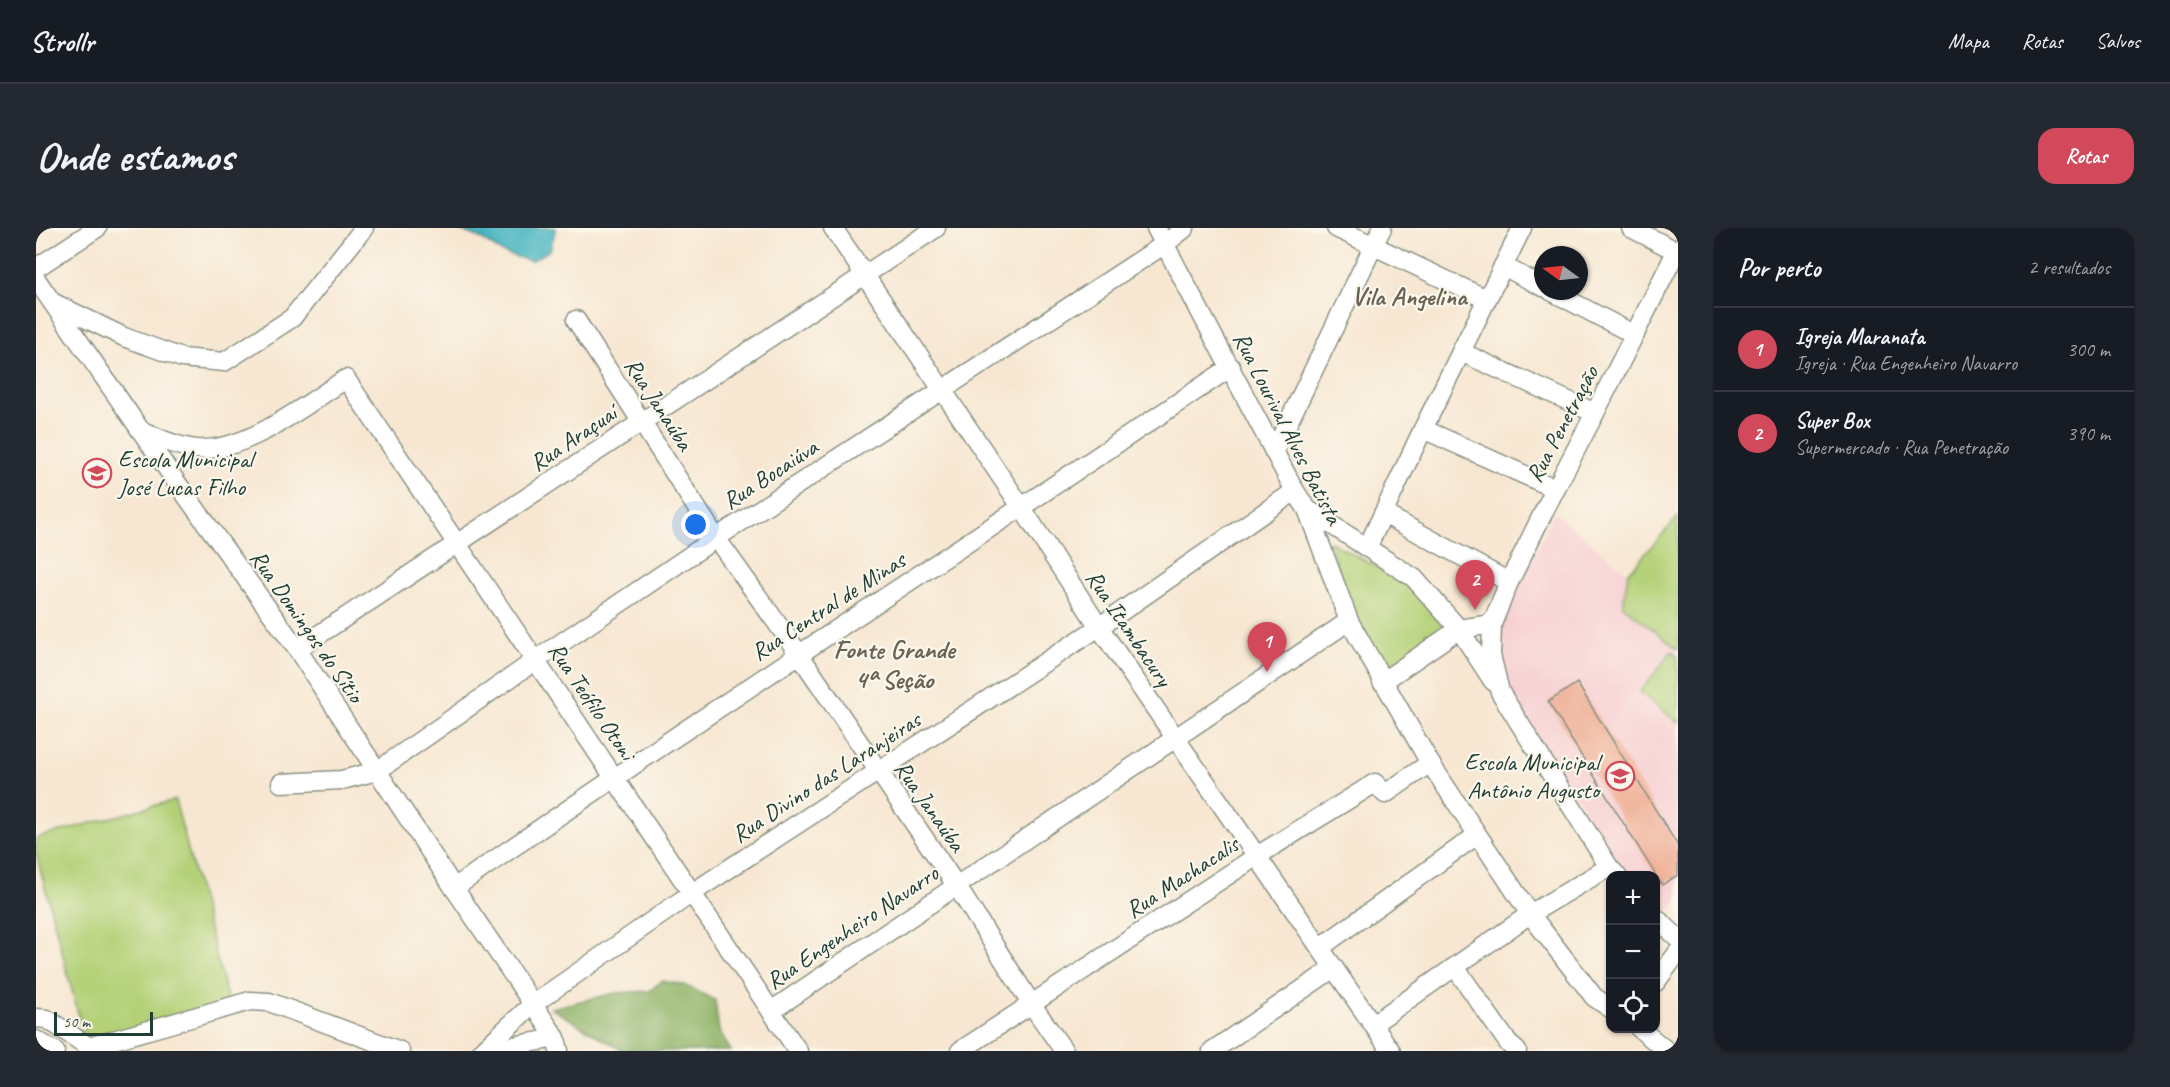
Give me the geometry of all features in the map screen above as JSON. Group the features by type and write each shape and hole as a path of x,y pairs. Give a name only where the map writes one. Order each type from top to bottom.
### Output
{"street":[{"path":"36,268 97,228"},
{"path":"52,302 124,337 182,358 224,362 292,318 364,228"},
{"name":"Rua Itambacury","path":"832,228 1022,508 1099,627 1391,1051"},
{"name":"Rua Araçuaí","path":"297,649 936,228"},
{"name":"Rua Lourival Alves Batista","path":"1156,228 1274,452 1307,509 1349,621 1382,682 1430,763 1530,914 1594,997 1606,1005"},
{"name":"Rua Bocaiúva","path":"377,771 716,538 1165,244 1185,228"},
{"path":"1336,228 1378,236 1486,299"},
{"path":"1367,548 1522,228"},
{"path":"1630,228 1677,250"},
{"path":"1274,452 1378,236"},
{"name":"Rua Penetração","path":"1492,624 1509,582 1677,250"},
{"path":"1503,266 1534,282"},
{"name":"Rua Domingos do Sítio","path":"36,279 140,430 297,649 558,1045"},
{"path":"1568,300 1635,335"},
{"name":"Rua Janaúba","path":"576,320 716,538 799,654 877,772 956,885 1064,1051"},
{"path":"1461,352 1595,413"},
{"name":"Rua Central de Minas","path":"454,888 614,777 1231,367"},
{"name":"Rua Teófilo Otoni","path":"140,430 173,444 197,449 226,447 250,439 346,379 798,1051"},
{"path":"1423,429 1556,489"},
{"name":"Rua Divino das Laranjeiras","path":"484,1051 533,1004 692,893 1099,627 1295,491"},
{"path":"1307,509 1414,578 1459,629 1613,871"},
{"path":"1384,514 1509,582"},
{"name":"Rua Engenheiro Navarro","path":"771,1011 1349,621"},
{"path":"1382,682 1459,629 1492,624 1491,655 1500,692"},
{"name":"Rua Machacalis","path":"960,1051 1257,856 1375,783 1385,794 1430,763"},
{"path":"281,783 342,780 377,771"},
{"path":"1320,947 1477,834"},
{"path":"1373,1024 1530,914 1606,875"},
{"path":"1667,929 1678,915"},
{"path":"1658,979 1678,952"},
{"path":"1455,967 1509,1044 1517,1051"},
{"path":"1212,1051 1334,968"},
{"path":"36,1018 47,1019 89,1047 250,1001 269,1002 400,1051"},
{"path":"1644,1033 1667,1051"},
{"path":"36,1040 55,1051"},
{"path":"484,1051 558,1045"}],"shaded area":[{"name":"Escola Municipal Antônio Augusto","path":"1554,513 1628,573 1623,606 1678,649 1678,900 1663,918 1660,914 1660,871 1625,871 1507,690 1498,656 1500,627"}],"green space":[{"path":"1678,517 1678,649 1623,606 1628,573"},
{"path":"1329,541 1407,583 1449,630 1383,671 1354,620"},
{"path":"1672,651 1678,656 1678,723 1640,692"},
{"path":"175,800 229,1005 86,1044 36,853 36,838"},
{"path":"662,981 684,985 715,1000 719,1031 731,1051 623,1051 551,1008 615,993 649,991"}],"water":[{"path":"453,228 556,228 550,250 531,261 503,253 478,237"}],"building":[{"path":"1577,683 1678,846 1678,875 1662,885 1660,871 1653,871 1548,702"}],"place":[{"name":"Escola Municipal José Lucas Filho","path":"97,473"},
{"name":"Super Box","path":"1475,610"},
{"name":"Igreja Maranata","path":"1267,672"},
{"name":"Escola Municipal Antônio Augusto","path":"1620,776"}],"district":[{"name":"Vila Angelina","path":"1409,296"},
{"name":"Fonte Grande 4ª Seção","path":"894,664"}]}
